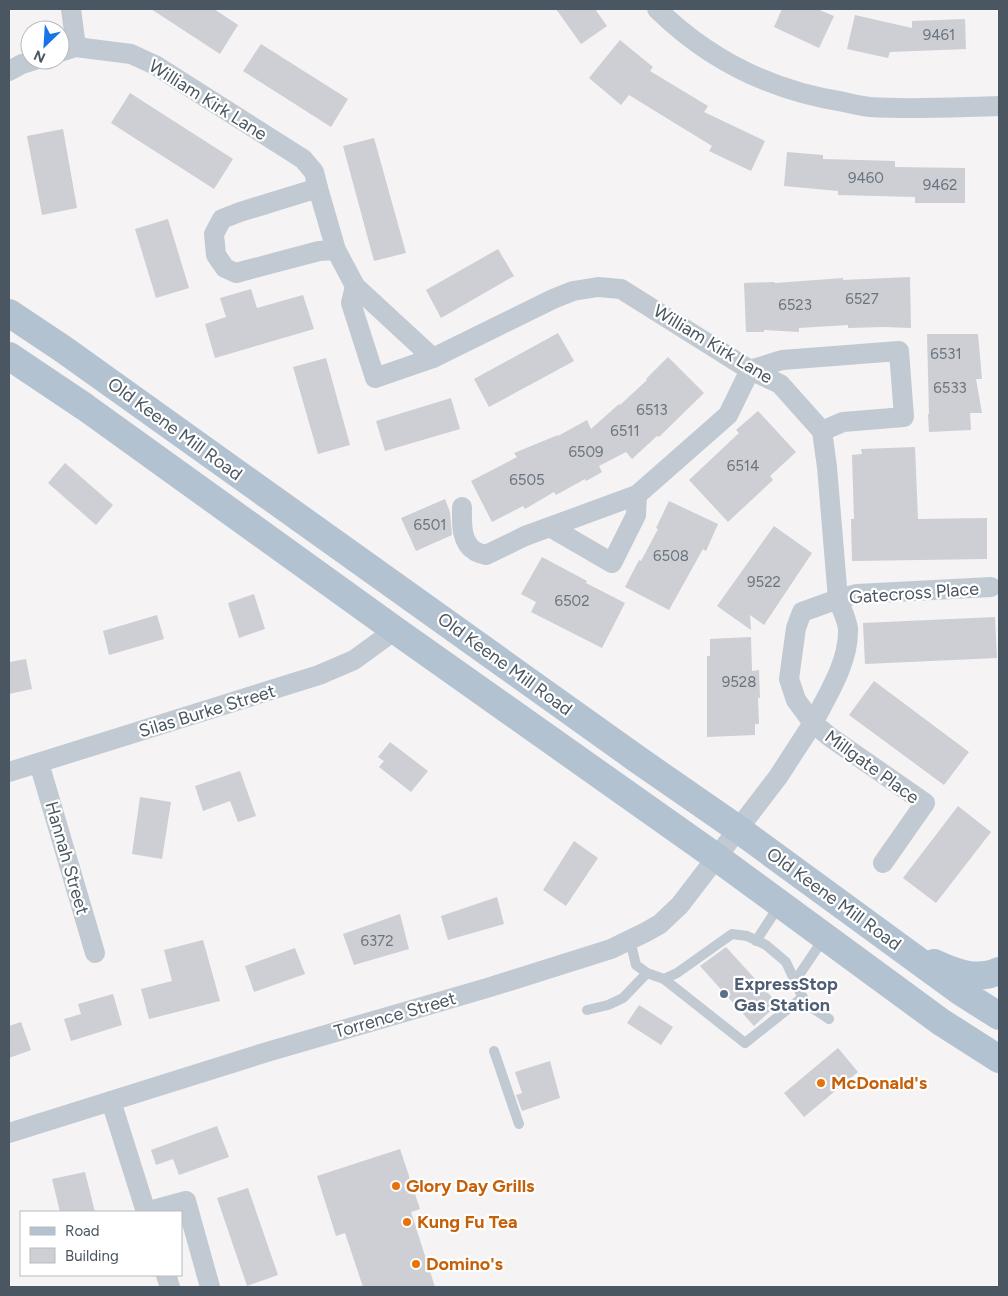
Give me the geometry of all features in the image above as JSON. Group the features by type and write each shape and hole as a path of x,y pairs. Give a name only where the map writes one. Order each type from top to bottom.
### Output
{"main road":[{"name":"Old Keene Mill Road","path":"9,313 63,349 738,829 962,992 999,1016"},
{"name":"Old Keene Mill Road","path":"9,356 85,407 395,630 716,857 941,1022 999,1059"},
{"path":"901,948 955,972 979,975 992,974 999,971"}],"street":[{"path":"70,23 71,9"},
{"path":"657,9 703,47 748,74 775,85 820,99 869,106 946,108 999,106"},
{"name":"William Kirk Lane","path":"70,50 131,54 155,65 303,159 314,172 336,250 355,286 433,358"},
{"path":"318,188 222,219 214,234 216,255 225,268 236,273 320,251 336,250"},
{"name":"William Kirk Lane","path":"355,286 351,303 375,378 433,358 572,291 598,287 621,289 750,370 780,384 822,430"},
{"path":"462,507 462,531 468,544 475,551 486,555 550,526 637,495 728,415 750,370 782,360 899,351 904,417 843,422 822,430 838,599 848,627 845,652 838,675 813,723 778,777 738,829"},
{"path":"550,526 612,563 636,515 637,495"},
{"name":"Gatecross Place","path":"838,599 857,594 991,587"},
{"path":"813,723 796,700 789,679 796,628 802,612 838,599"},
{"name":"Silas Burke Street","path":"9,772 320,675 354,660 395,630"},
{"name":"Millgate Place","path":"813,723 830,737 925,802 883,863"},
{"name":"Hannah Street","path":"38,763 95,953"},
{"name":"Torrence Street","path":"9,1133 267,1052 487,988 610,949 660,924 680,905 738,829"},
{"path":"111,1101 146,1211"},
{"path":"150,1211 186,1201 210,1287"}],"lane":[{"path":"756,940 780,904"},
{"path":"664,979 677,973 732,934 747,936 766,946 786,962 806,1003 829,1019"},
{"path":"795,981 825,938"},
{"path":"630,940 636,965 647,973 664,979 745,1043 803,998"},
{"path":"587,1010 608,1005 623,998 647,973"},
{"path":"494,1050 519,1124"}],"building":[{"path":"151,9 214,9 238,25 220,54"},
{"path":"556,9 595,9 607,26 581,44"},
{"path":"782,9 817,9 834,16 819,48 774,27"},
{"path":"855,15 912,28 912,21 965,19 966,49 890,52 888,58 847,49"},
{"path":"620,40 653,67 650,71 708,106 704,112 765,141 751,171 709,151 712,146 629,95 621,105 589,78"},
{"path":"261,44 348,99 331,127 243,71"},
{"path":"130,93 233,159 214,189 111,123"},
{"path":"63,129 77,208 42,215 27,136"},
{"path":"374,138 406,253 374,261 343,146"},
{"path":"787,152 823,155 823,159 895,161 895,167 965,168 965,203 915,203 915,197 838,195 838,191 784,186"},
{"path":"168,219 189,288 156,298 135,229"},
{"path":"498,249 514,276 441,318 426,290"},
{"path":"910,277 911,328 848,328 848,325 799,328 799,332 764,330 764,332 746,332 744,283"},
{"path":"251,289 257,308 303,295 314,329 215,358 205,324 226,317 220,298"},
{"path":"558,333 574,361 489,407 474,379"},
{"path":"927,334 978,334 982,379 976,379 982,413 970,413 971,430 929,432"},
{"path":"668,357 704,393 659,437 657,436 632,459 626,452 599,466 602,472 586,481 585,479 556,495 554,492 525,509 523,506 492,522 471,481 517,457 514,453 558,436 587,420 591,429 647,380"},
{"path":"326,358 350,445 318,454 293,367"},
{"path":"451,398 460,429 385,451 376,421"},
{"path":"758,411 796,452 770,476 773,480 728,522 689,480 739,433 736,430"},
{"path":"915,447 918,519 987,518 987,559 852,561 851,519 854,519 852,455 862,454 861,449"},
{"path":"65,463 113,505 96,525 48,483"},
{"path":"445,499 450,512 452,535 416,551 401,518"},
{"path":"669,501 718,524 706,551 703,549 669,610 625,587 658,529 656,528"},
{"path":"774,526 812,553 764,625 750,615 751,630 717,606"},
{"path":"542,557 625,603 602,648 531,612 536,602 521,594"},
{"path":"254,594 265,629 239,638 228,603"},
{"path":"157,615 164,639 109,655 103,631"},
{"path":"995,617 997,658 865,664 863,623"},
{"path":"751,637 752,671 759,670 759,724 755,724 755,735 707,737 707,656 710,656 710,639"},
{"path":"26,659 32,689 9,694 9,662"},
{"path":"874,681 969,752 944,785 849,715"},
{"path":"390,742 428,771 411,792 379,767 384,761 378,757"},
{"path":"240,771 256,816 238,822 230,801 203,811 195,786"},
{"path":"140,797 171,802 162,859 132,854"},
{"path":"958,806 991,832 936,903 903,878"},
{"path":"574,841 598,858 566,906 543,890"},
{"path":"497,897 504,924 448,940 441,916"},
{"path":"400,914 409,949 354,965 343,934"},
{"path":"203,940 220,1001 149,1019 141,989 172,981 164,950"},
{"path":"726,947 778,1004 754,1026 700,966"},
{"path":"295,948 305,974 254,992 245,966"},
{"path":"113,994 122,1025 71,1041 64,1019 81,1014 78,1004"},
{"path":"639,1005 673,1027 661,1045 627,1023"},
{"path":"21,1022 31,1050 9,1058 9,1026"},
{"name":"McDonald's","path":"838,1048 858,1072 804,1117 784,1093"},
{"path":"550,1061 560,1098 522,1111 516,1095 522,1093 515,1072"},
{"path":"217,1126 229,1157 179,1175 173,1159 156,1165 151,1150"},
{"path":"400,1149 420,1209 411,1212 435,1287 363,1287 345,1233 336,1236 317,1176"},
{"path":"85,1172 95,1211 60,1211 52,1179"},
{"path":"248,1188 278,1275 247,1286 217,1198"}],"place":[{"name":"ExpressStop Gas Station","path":"724,994"},
{"name":"McDonald's","path":"821,1083"},
{"name":"Glory Day Grills","path":"396,1186"},
{"name":"Kung Fu Tea","path":"407,1222"},
{"name":"Domino's","path":"416,1264"}]}
